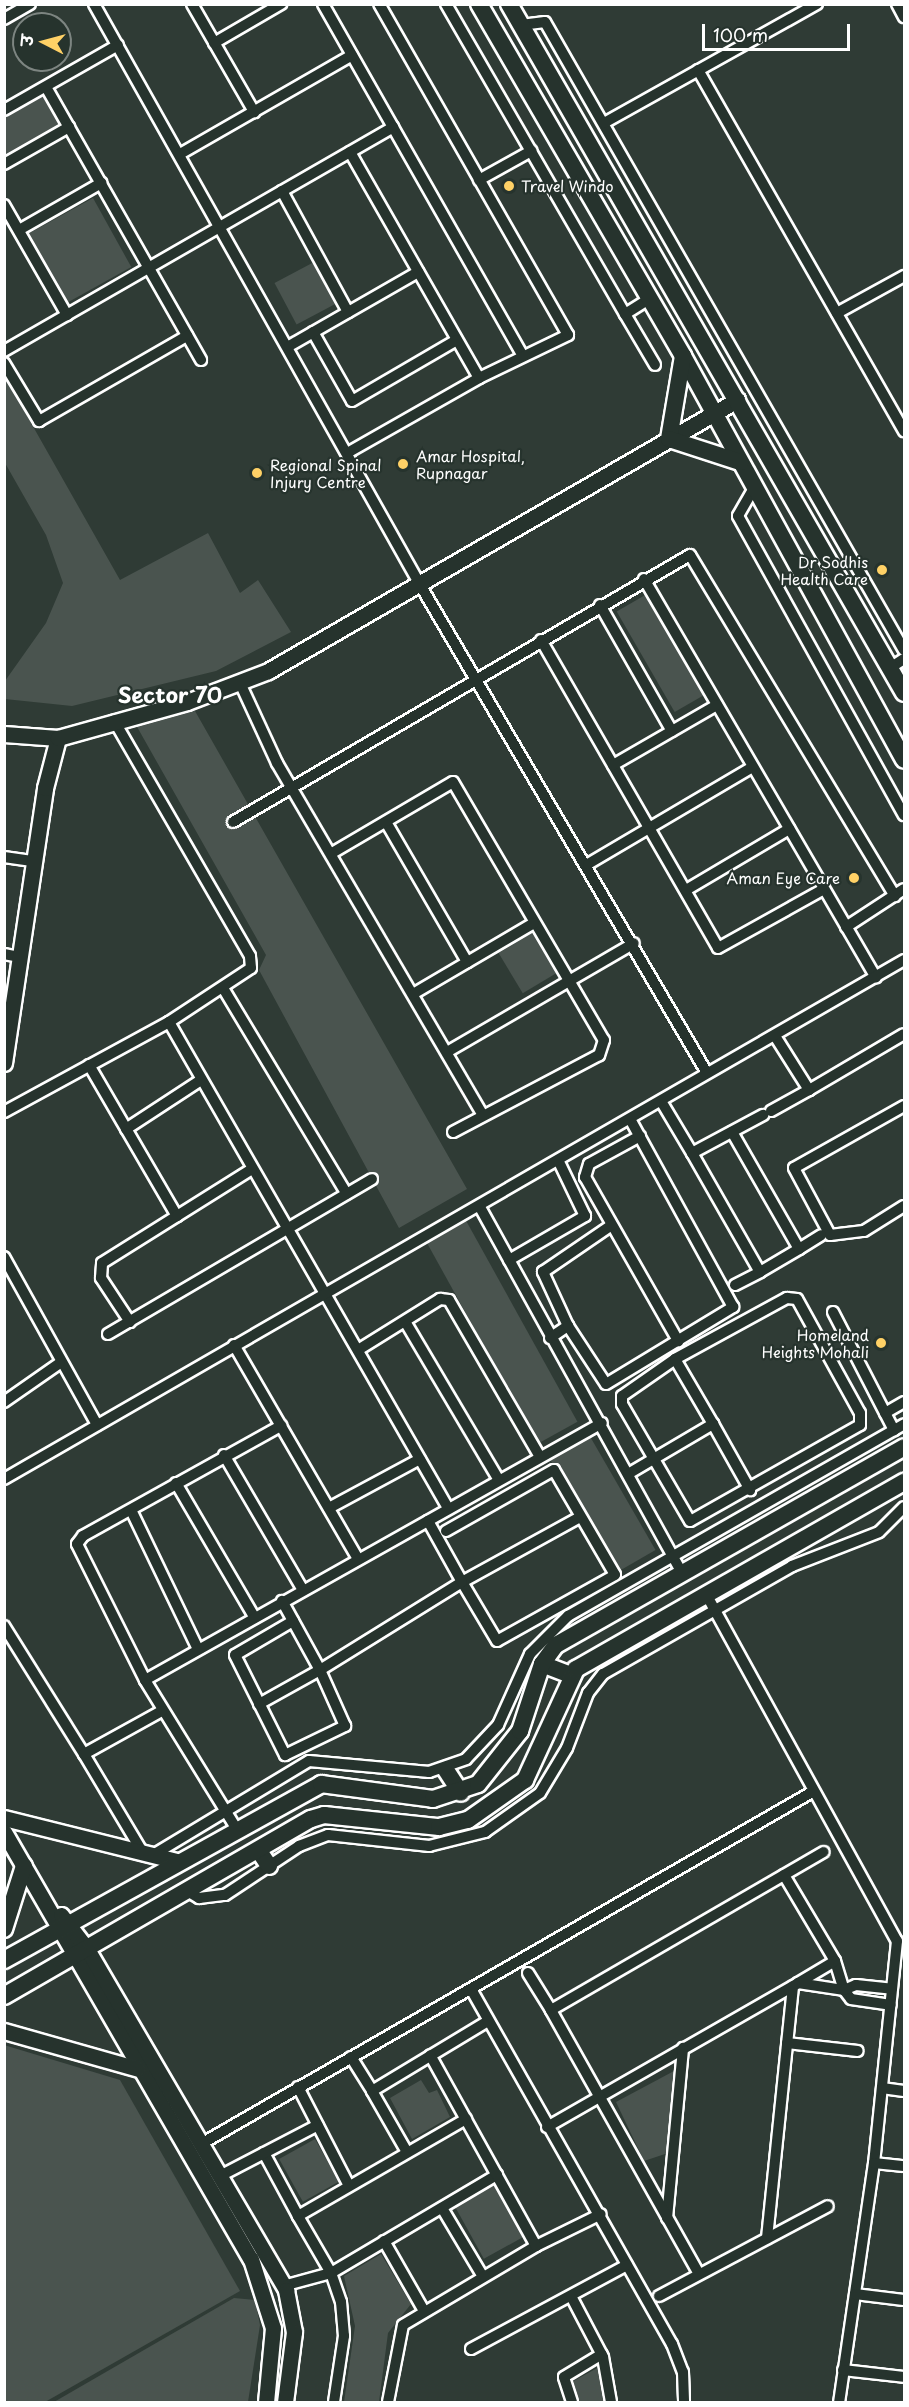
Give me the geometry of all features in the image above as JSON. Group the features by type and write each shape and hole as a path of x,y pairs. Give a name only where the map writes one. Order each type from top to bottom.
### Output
{"main road":[{"path":"479,4 683,356 904,759"},
{"path":"509,4 737,400 898,664 904,693"},
{"path":"683,356 669,439 740,462"},
{"path":"4,1960 61,1923 180,1862 236,1828 321,1784 433,1799 460,1793 494,1769 520,1731 542,1664 556,1645 904,1448"},
{"path":"4,1996 324,1815 399,1826 439,1827 468,1820 525,1780 570,1675 706,1594 904,1482"},
{"path":"542,1664 570,1675"},
{"path":"447,1770 460,1793"},
{"path":"259,1851 269,1866"},
{"path":"4,1929 24,1866"}],"street":[{"path":"4,19 30,4"},
{"path":"94,4 349,452 419,584 588,864 707,1073"},
{"path":"192,4 254,112"},
{"path":"214,43 281,4"},
{"path":"323,4 522,355"},
{"path":"349,452 522,355 568,335 379,4"},
{"path":"446,4 655,365"},
{"path":"604,123 816,4"},
{"path":"898,5 904,17"},
{"path":"521,25 545,22 904,650"},
{"path":"4,110 118,45"},
{"path":"180,154 352,55"},
{"path":"698,70 904,431"},
{"path":"46,87 201,360"},
{"path":"4,164 69,127"},
{"path":"4,351 393,127"},
{"path":"479,180 531,151"},
{"path":"350,152 479,378"},
{"path":"19,230 100,183"},
{"path":"282,191 348,312"},
{"path":"4,206 67,315"},
{"path":"289,346 418,272"},
{"path":"837,313 904,276"},
{"path":"625,314 650,299"},
{"path":"313,332 352,401 458,340"},
{"path":"4,363 39,421 187,336"},
{"path":"4,734 58,738 240,684 419,584 737,400"},
{"path":"754,488 738,516 904,815"},
{"path":"233,822 292,785 477,681 644,579 694,556 900,893 846,927"},
{"path":"644,579 876,977"},
{"path":"600,605 672,730"},
{"path":"541,640 722,949 824,889"},
{"path":"240,684 292,785 483,1114"},
{"path":"613,765 717,705"},
{"path":"4,1112 169,1022 251,968 250,956 114,720"},
{"path":"4,1063 12,955 34,861 58,738"},
{"path":"588,864 753,767"},
{"path":"332,853 453,782 604,1040 603,1052 453,1132"},
{"path":"386,822 467,962"},
{"path":"686,890 789,829"},
{"path":"4,857 34,861"},
{"path":"413,994 534,923"},
{"path":"447,1052 633,943"},
{"path":"4,1479 324,1292 481,1209 707,1073 904,960"},
{"path":"223,988 347,1194"},
{"path":"169,1022 448,1508"},
{"path":"692,1153 809,1090 904,1034"},
{"path":"775,1036 809,1090"},
{"path":"88,1065 177,1216"},
{"path":"126,1129 201,1080"},
{"path":"661,1101 760,1272"},
{"path":"904,1106 794,1168 830,1235 864,1231 904,1206"},
{"path":"612,1225 543,1272 568,1326 606,1384 733,1307 630,1119"},
{"path":"732,1132 799,1249"},
{"path":"640,1136 584,1172 678,1341"},
{"path":"508,1260 585,1216 559,1162"},
{"path":"130,1322 100,1278 102,1263 252,1168"},
{"path":"108,1334 372,1179"},
{"path":"481,1209 550,1338 602,1423 682,1575"},
{"path":"735,1285 821,1235"},
{"path":"4,1257 60,1363 97,1425"},
{"path":"787,1298 796,1299 860,1413 860,1425 750,1490 690,1521 622,1404 622,1396 675,1359 787,1298"},
{"path":"358,1350 406,1323 440,1299 449,1300 540,1457"},
{"path":"833,1312 894,1430"},
{"path":"406,1323 499,1480"},
{"path":"550,1338 568,1326"},
{"path":"234,1345 357,1557"},
{"path":"675,1359 750,1490"},
{"path":"4,1402 60,1363"},
{"path":"885,1413 903,1407"},
{"path":"145,1680 357,1557 428,1521 602,1423"},
{"path":"628,1474 712,1424"},
{"path":"148,1854 309,1761 447,1770 482,1746 498,1725 543,1636 598,1596 904,1424"},
{"path":"236,1828 162,1711 76,1544 224,1455 280,1426"},
{"path":"224,1455 303,1590"},
{"path":"329,1508 420,1458"},
{"path":"428,1521 497,1641 615,1575 554,1470 446,1531"},
{"path":"176,1483 255,1618"},
{"path":"189,1892 200,1898 225,1895 269,1866 328,1835 452,1844 514,1816 552,1774 588,1692 603,1674 801,1561 879,1532 904,1507"},
{"path":"131,1509 198,1648"},
{"path":"260,1704 320,1670 462,1582 580,1517"},
{"path":"706,1594 893,1929 891,2005 874,2163 838,2403"},
{"path":"282,1601 320,1670 344,1720 342,1730 285,1755 235,1654 293,1621"},
{"path":"4,1626 148,1854"},
{"path":"84,1754 162,1711"},
{"path":"201,2144 814,1791"},
{"path":"4,1818 180,1862"},
{"path":"4,1832 201,2144 284,2286 294,2332 285,2403"},
{"path":"551,2010 824,1852"},
{"path":"784,1875 835,1961 844,1990 851,1999 891,2005"},
{"path":"81,1952 138,2069 259,2278 273,2328 266,2403"},
{"path":"547,2127 835,1961"},
{"path":"528,1973 699,2274"},
{"path":"796,1985 844,1990 856,1985 892,1989"},
{"path":"767,2238 787,2043 796,1985"},
{"path":"471,1989 547,2127 601,2214 681,2364 684,2403"},
{"path":"372,2091 488,2021"},
{"path":"4,2031 138,2069"},
{"path":"787,2043 858,2051"},
{"path":"667,2218 683,2048"},
{"path":"430,2055 536,2246"},
{"path":"351,2057 407,2152"},
{"path":"298,2087 350,2186"},
{"path":"882,2088 904,2091"},
{"path":"298,2216 466,2119"},
{"path":"220,2176 318,2125"},
{"path":"264,2153 331,2273 344,2320 334,2403"},
{"path":"874,2163 904,2166"},
{"path":"284,2286 331,2273 497,2175"},
{"path":"659,2296 828,2206"},
{"path":"441,2208 482,2275"},
{"path":"388,2403 397,2335 423,2309 536,2246 601,2214"},
{"path":"384,2241 423,2309"},
{"path":"471,2349 572,2298 627,2265"},
{"path":"855,2294 904,2300"},
{"path":"572,2298 602,2354 611,2403"},
{"path":"572,2403 564,2377 602,2354"},
{"path":"843,2370 904,2378"}],"shaded area":[{"path":"42,95 60,127 5,158 4,116"},
{"path":"93,198 131,267 66,303 27,234"},
{"path":"316,261 338,302 297,325 275,283"},
{"path":"5,377 120,580 208,533 240,593 258,580 291,632 216,671 72,706 5,699 5,681 46,623 63,583 46,535 5,463"},
{"path":"647,594 705,694 675,712 617,612"},
{"path":"195,711 467,1189 399,1228 259,970 266,955 136,725"},
{"path":"532,933 556,973 523,993 499,953"},
{"path":"464,1217 577,1422 538,1443 425,1239"},
{"path":"588,1433 656,1550 616,1573 548,1456"},
{"path":"4,2045 120,2080 240,2291 45,2402 5,2402"},
{"path":"674,2071 668,2153 644,2161 616,2102"},
{"path":"421,2080 429,2093 437,2090 450,2117 412,2139 390,2098"},
{"path":"315,2139 339,2182 303,2202 279,2159"},
{"path":"495,2184 524,2236 484,2259 455,2206"},
{"path":"381,2254 411,2304 388,2333 379,2402 344,2402 355,2326 344,2276"},
{"path":"234,2298 255,2300 260,2325 248,2402 54,2402"},
{"path":"599,2367 604,2402 576,2402 570,2383"}],"place":[{"name":"Travel Windo","path":"509,186"},
{"name":"Amar Hospital, Rupnagar","path":"403,464"},
{"name":"Regional Spinal Injury Centre","path":"257,473"},
{"name":"Dr Sodhis Health Care","path":"882,570"},
{"name":"Aman Eye Care","path":"854,878"},
{"name":"Homeland Heights Mohali","path":"881,1343"}],"district":[{"name":"Sector 70","path":"170,694"}]}
